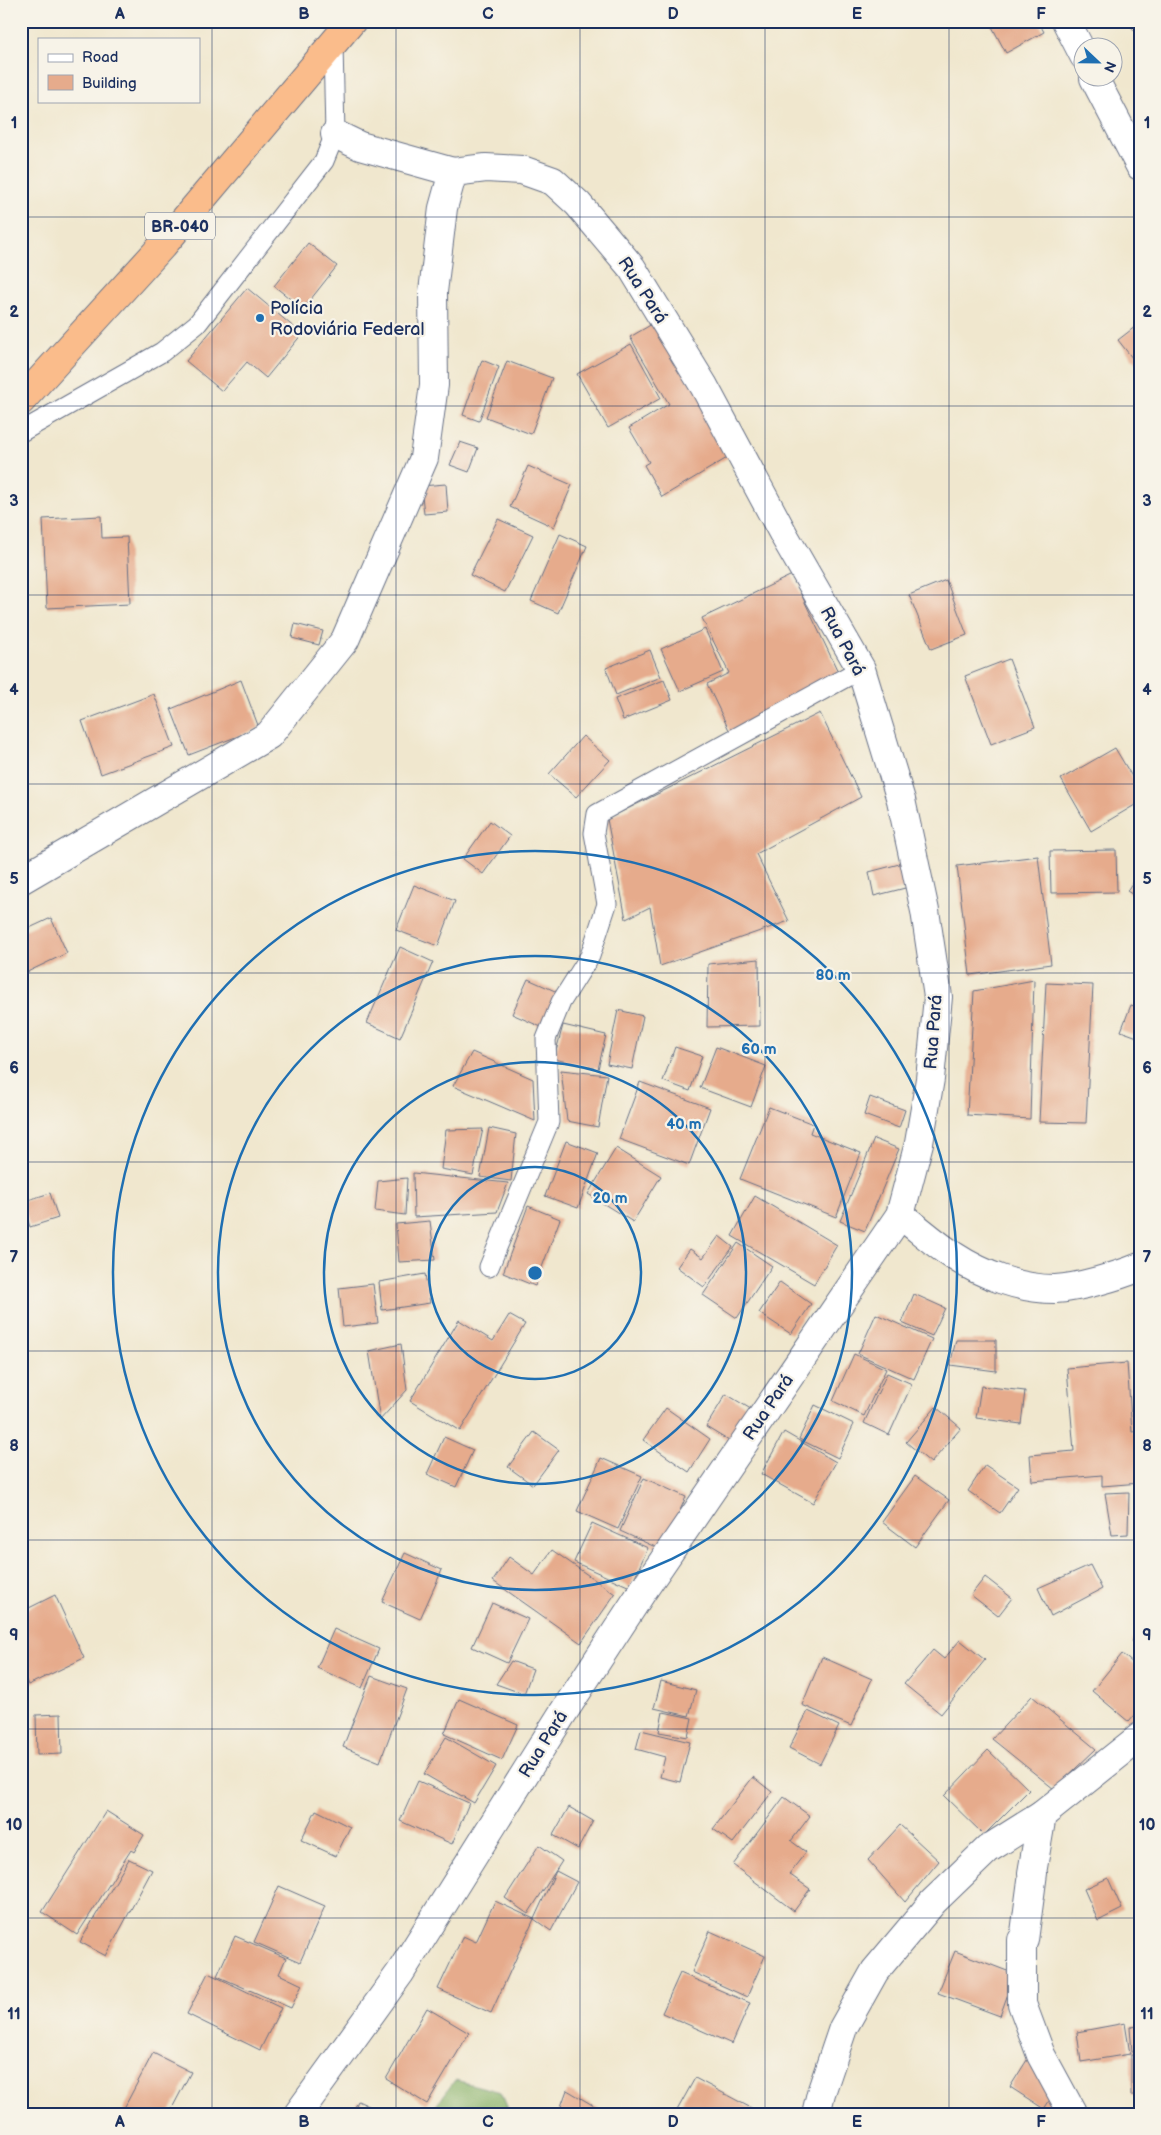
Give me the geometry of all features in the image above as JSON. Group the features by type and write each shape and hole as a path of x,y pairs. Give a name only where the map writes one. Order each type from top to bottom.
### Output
{"highway":[{"name":"BR-040","path":"21,401 163,246 352,21"}],"street":[{"path":"1066,21 1075,38"},
{"path":"1099,88 1140,166"},
{"path":"31,874 269,735 345,640 424,458 434,385 433,292 443,208 453,172 360,146 335,134"},
{"name":"Rua Pará","path":"298,2114 400,1972 561,1716 642,1592 900,1215 919,1143 930,1079 938,997 925,911 901,800 861,669 785,537 704,386 632,268 578,204 553,181 522,170 486,168 453,172"},
{"path":"900,1215 954,1256 982,1271 1014,1284 1055,1289 1096,1281 1140,1267"},
{"path":"816,2114 843,2028 875,1971 933,1902 988,1849 1042,1815 1140,1737"},
{"path":"1042,1815 1032,1873 1024,1940 1022,1940 1022,2004 1041,2055 1073,2114"}],"lane":[{"path":"21,432 162,352 197,324 324,161 335,134 333,45"},
{"path":"489,1267 549,1122 546,1039 561,1002 590,956 607,904 594,833 597,814 861,669"}],"green space":[{"path":"455,2080 501,2092 510,2114 430,2114"}],"building":[{"path":"989,21 1038,21 1044,32 1006,53"},
{"path":"1126,21 1140,21 1140,27 1135,31"},
{"path":"308,243 337,266 303,309 274,286"},
{"path":"247,288 302,334 266,378 247,362 222,391 186,361"},
{"path":"659,320 737,452 662,497 644,465 649,462 629,428 669,404 630,337"},
{"path":"1140,323 1140,368 1118,340"},
{"path":"631,344 661,398 608,428 577,374"},
{"path":"482,360 499,367 479,421 463,415"},
{"path":"507,361 552,378 531,434 486,417"},
{"path":"460,442 478,448 469,472 450,465"},
{"path":"528,466 572,485 554,527 510,507"},
{"path":"446,484 448,512 424,514 421,486"},
{"path":"101,516 102,538 127,537 130,604 47,608 43,519"},
{"path":"498,519 533,535 505,592 470,575"},
{"path":"560,534 587,546 558,613 531,601"},
{"path":"792,575 841,678 730,732 707,684 729,673 702,618"},
{"path":"946,580 967,635 931,649 909,595"},
{"path":"295,624 323,631 319,645 292,638"},
{"path":"705,629 723,672 680,691 661,649"},
{"path":"650,650 661,677 616,695 606,668"},
{"path":"1009,659 1035,727 991,744 965,676"},
{"path":"241,680 259,728 189,755 171,709"},
{"path":"664,680 672,700 623,720 615,699"},
{"path":"154,694 174,747 101,774 82,721"},
{"path":"820,713 861,797 756,854 789,921 660,966 650,907 626,919 607,819"},
{"path":"583,736 610,760 576,797 549,774"},
{"path":"1115,748 1140,790 1140,802 1091,831 1061,779"},
{"path":"490,821 510,836 483,874 463,859"},
{"path":"1116,850 1117,892 1051,893 1050,851"},
{"path":"1038,856 1051,964 970,975 957,866"},
{"path":"907,862 913,886 874,896 869,872"},
{"path":"1140,870 1140,899 1127,891"},
{"path":"414,885 455,901 438,946 396,930"},
{"path":"51,918 67,953 21,975 21,932"},
{"path":"400,947 433,962 400,1038 367,1023"},
{"path":"759,959 760,1026 707,1027 708,964"},
{"path":"528,979 564,995 548,1030 512,1014"},
{"path":"1034,980 1030,1119 967,1115 974,991"},
{"path":"1046,983 1093,985 1086,1123 1039,1122"},
{"path":"1131,1005 1140,1008 1140,1038 1121,1031"},
{"path":"618,1010 643,1016 632,1069 607,1064"},
{"path":"563,1025 606,1035 598,1069 554,1059"},
{"path":"675,1047 702,1056 690,1091 663,1081"},
{"path":"716,1047 766,1066 751,1107 700,1088"},
{"path":"472,1052 533,1079 535,1121 453,1086"},
{"path":"561,1070 607,1075 598,1127 567,1121"},
{"path":"640,1082 710,1108 689,1165 619,1139"},
{"path":"870,1097 905,1110 899,1128 864,1115"},
{"path":"769,1107 813,1124 810,1133 861,1153 836,1217 740,1179"},
{"path":"489,1128 516,1134 511,1181 480,1177"},
{"path":"483,1129 473,1175 441,1169 446,1130"},
{"path":"874,1139 899,1149 865,1231 840,1221"},
{"path":"566,1141 598,1153 578,1208 545,1196"},
{"path":"616,1148 661,1176 633,1222 588,1194"},
{"path":"413,1173 508,1183 497,1212 414,1217"},
{"path":"407,1178 405,1215 375,1211 378,1181"},
{"path":"50,1193 58,1218 30,1227 22,1202"},
{"path":"755,1196 837,1245 814,1284 732,1236"},
{"path":"528,1206 560,1219 535,1286 503,1273"},
{"path":"430,1221 435,1260 399,1262 396,1224"},
{"path":"719,1236 733,1247 704,1287 677,1267 690,1249 703,1258"},
{"path":"738,1243 772,1266 737,1318 703,1295"},
{"path":"425,1274 430,1303 382,1310 379,1282"},
{"path":"780,1282 811,1304 791,1334 759,1313"},
{"path":"373,1284 378,1323 343,1327 339,1288"},
{"path":"914,1294 945,1308 932,1336 902,1323"},
{"path":"876,1314 932,1339 914,1379 858,1354"},
{"path":"509,1315 525,1324 460,1431 410,1401 459,1320 493,1341"},
{"path":"956,1340 996,1340 996,1371 950,1365"},
{"path":"401,1344 407,1390 380,1420 369,1351"},
{"path":"854,1354 886,1369 864,1416 833,1401"},
{"path":"1127,1363 1132,1432 1140,1431 1140,1483 1102,1486 1102,1475 1032,1481 1030,1455 1074,1451 1067,1368"},
{"path":"887,1373 912,1384 889,1435 864,1423"},
{"path":"981,1386 1025,1391 1021,1424 976,1418"},
{"path":"726,1394 754,1411 734,1444 706,1427"},
{"path":"815,1405 854,1424 838,1458 799,1439"},
{"path":"936,1407 961,1428 931,1463 906,1442"},
{"path":"666,1408 710,1439 689,1472 643,1440"},
{"path":"534,1432 559,1450 533,1485 508,1467"},
{"path":"784,1432 836,1462 813,1503 761,1474"},
{"path":"444,1437 473,1450 456,1487 427,1474"},
{"path":"601,1458 642,1476 618,1529 577,1511"},
{"path":"985,1465 1018,1487 1000,1513 968,1491"},
{"path":"915,1476 949,1500 915,1547 882,1522"},
{"path":"644,1478 686,1497 662,1550 620,1531"},
{"path":"1129,1492 1128,1534 1112,1535 1105,1493"},
{"path":"592,1523 648,1548 630,1587 574,1562"},
{"path":"552,1550 615,1594 581,1643 493,1581 509,1557 534,1575"},
{"path":"405,1553 442,1570 420,1619 382,1602"},
{"path":"1090,1565 1102,1589 1051,1616 1038,1588"},
{"path":"985,1577 1012,1598 998,1616 971,1595"},
{"path":"55,1595 84,1658 28,1685 21,1670 21,1612"},
{"path":"492,1603 528,1619 507,1663 472,1647"},
{"path":"334,1629 379,1649 362,1688 317,1668"},
{"path":"1140,1632 1140,1648 1132,1641"},
{"path":"960,1640 985,1660 941,1714 904,1684 933,1650 944,1659"},
{"path":"1122,1654 1140,1669 1140,1709 1129,1722 1092,1691"},
{"path":"822,1657 872,1679 851,1726 802,1705"},
{"path":"511,1661 533,1669 524,1694 496,1684"},
{"path":"371,1676 407,1689 380,1762 343,1747"},
{"path":"661,1681 696,1690 689,1716 654,1708"},
{"path":"1032,1696 1096,1749 1054,1789 992,1739"},
{"path":"459,1699 518,1725 502,1760 444,1734"},
{"path":"808,1711 839,1726 820,1764 789,1748"},
{"path":"663,1712 692,1718 688,1737 659,1732"},
{"path":"61,1714 62,1754 37,1755 36,1715"},
{"path":"641,1730 690,1742 680,1782 660,1777 665,1757 636,1749"},
{"path":"446,1737 496,1766 474,1803 424,1774"},
{"path":"988,1750 1029,1790 984,1835 944,1796"},
{"path":"753,1777 772,1792 733,1843 713,1829"},
{"path":"418,1781 469,1803 452,1844 400,1821"},
{"path":"784,1797 810,1816 791,1841 806,1852 789,1874 810,1889 794,1911 733,1865"},
{"path":"569,1807 593,1821 578,1849 553,1835"},
{"path":"316,1810 350,1827 336,1856 301,1840"},
{"path":"106,1811 144,1835 134,1852 131,1850 77,1935 42,1912"},
{"path":"900,1825 939,1861 905,1902 868,1860"},
{"path":"539,1845 562,1861 528,1914 505,1898"},
{"path":"129,1859 152,1870 106,1956 80,1942"},
{"path":"556,1871 577,1882 551,1931 534,1919"},
{"path":"1108,1878 1122,1909 1098,1921 1084,1889"},
{"path":"279,1886 325,1906 300,1962 254,1942"},
{"path":"495,1901 534,1919 491,2013 438,1989 463,1936 476,1942"},
{"path":"710,1931 765,1956 747,1997 692,1972"},
{"path":"235,1936 286,1958 279,1974 302,1985 291,2008 217,1976"},
{"path":"955,1951 1015,1974 1000,2016 938,1993"},
{"path":"208,1973 281,2008 260,2050 187,2014"},
{"path":"680,1973 750,2003 732,2044 662,2013"},
{"path":"427,2008 469,2033 427,2104 386,2079"},
{"path":"1125,2023 1130,2054 1081,2062 1077,2032"},
{"path":"1140,2026 1140,2052 1132,2052 1130,2027"},
{"path":"153,2053 191,2072 169,2114 129,2114 123,2110"},
{"path":"1131,2055 1140,2055 1140,2095 1131,2095"},
{"path":"1027,2060 1055,2092 1044,2109 1010,2087"},
{"path":"695,2078 753,2109 750,2114 675,2114"},
{"path":"567,2090 601,2110 600,2114 562,2114 559,2112"},
{"path":"358,2101 386,2114 352,2114"}],"place":[{"name":"Polícia Rodoviária Federal","path":"260,318"}]}
